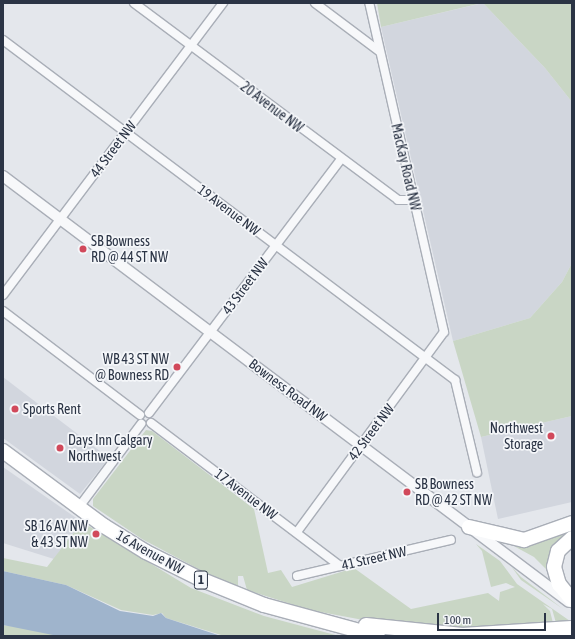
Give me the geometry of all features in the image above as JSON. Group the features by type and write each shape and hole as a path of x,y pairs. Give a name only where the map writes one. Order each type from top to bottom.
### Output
{"highway":[{"name":"16 Avenue NW","path":"3,451 78,507 146,552 200,579 264,604 378,636"},
{"path":"469,527 522,540 539,538 572,523"},
{"path":"572,538 558,551 554,567 559,584 572,600"},
{"name":"16 Avenue NW","path":"337,625 462,635 568,628"}],"street":[{"name":"20 Avenue NW","path":"134,3 341,159 398,200 414,200"},
{"name":"44 Street NW","path":"3,295 223,3"},
{"path":"315,3 379,51"},
{"name":"MacKay Road NW","path":"369,3 444,332"},
{"name":"19 Avenue NW","path":"3,40 455,380 477,472"},
{"name":"43 Street NW","path":"149,413 341,159"},
{"name":"Bowness Road NW","path":"3,176 572,604"},
{"path":"3,311 140,415 141,424 78,507"},
{"name":"42 Street NW","path":"297,532 362,446 444,332"},
{"path":"140,415 149,413 151,423 141,424"},
{"name":"17 Avenue NW","path":"151,423 340,566"},
{"name":"41 Street NW","path":"297,576 451,540"}],"shaded area":[{"path":"483,3 545,68 572,102 572,263 562,282 530,318 453,341 381,27"},
{"path":"3,377 109,458 80,494 3,438"},
{"path":"572,416 572,502 498,519 481,437"},
{"path":"3,467 82,522 54,559 3,543"}],"green space":[{"path":"377,3 482,3 381,27"},
{"path":"483,3 572,3 572,102 545,68"},
{"path":"572,263 572,416 481,437 453,341 530,318 562,282"},
{"path":"146,430 152,431 254,509 268,573 281,570 292,587 354,568 411,609 488,593 499,601 500,592 515,587 506,583 491,587 482,551 476,544 500,561 517,584 570,621 556,623 552,609 543,604 550,611 553,623 483,630 374,622 310,610 247,590 243,576 238,576 238,587 208,574 142,539 93,506 93,499"},
{"path":"82,522 191,588 264,616 339,636 221,635 166,618 162,613 153,615 121,610 66,585 3,571 3,558 47,567"},
{"path":"572,529 554,545 546,569 534,557 512,545 535,544"},
{"path":"511,566 521,577 563,609 521,580"},
{"path":"3,625 45,631 58,636 3,636"}],"water":[{"path":"3,571 66,585 120,611 153,616 161,613 166,618 221,636 58,636 3,625"}],"place":[{"name":"SB Bowness RD @ 44 ST NW","path":"83,249"},
{"name":"WB 43 ST NW @ Bowness RD","path":"177,367"},
{"name":"Sports Rent","path":"15,409"},
{"name":"Northwest Storage","path":"551,436"},
{"name":"Days Inn Calgary Northwest","path":"60,448"},
{"name":"SB Bowness RD @ 42 ST NW","path":"407,492"},
{"name":"SB 16 AV NW & 43 ST NW","path":"96,534"}]}
